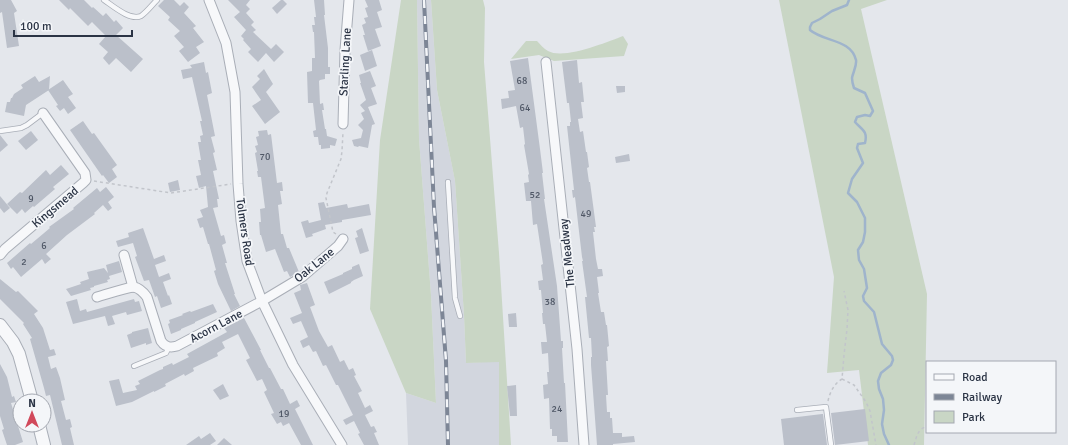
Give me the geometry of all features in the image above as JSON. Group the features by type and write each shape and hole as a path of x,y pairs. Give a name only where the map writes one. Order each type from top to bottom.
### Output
{"street":[{"name":"Tolmers Road","path":"209,0 226,43 235,92 238,184 247,261 262,301 293,365 342,445"},
{"name":"Starling Lane","path":"343,124 345,50 349,0"},
{"name":"The Meadway","path":"546,62 578,349 584,445"},
{"name":"Kingsmead","path":"0,255 5,249 86,180 85,173 43,113"},
{"name":"Oak Lane","path":"262,301 302,277 338,246 343,239"},
{"path":"124,255 133,287"},
{"path":"96,297 133,287 144,293 161,341 169,347"},
{"name":"Acorn Lane","path":"169,347 177,346 262,301"},
{"path":"0,325 13,342 19,354 30,393"},
{"path":"41,433 44,445"}],"lane":[{"path":"104,0 128,16 136,17 141,15 157,0"},
{"path":"0,132 21,128 43,113"},
{"path":"448,182 455,298 460,316"},
{"name":"Acorn Lane","path":"134,366 166,352 169,347"},
{"path":"798,410 826,407 831,445"}],"path":[{"path":"343,124 341,159 326,198 333,232 343,239"},
{"path":"86,180 171,193 228,184 238,184"},
{"path":"842,379 848,310 844,291"},
{"path":"826,407 830,392 838,381 842,379"},
{"path":"842,379 854,385 866,402 870,411 876,445"},
{"path":"914,445 918,433 921,429 926,426"}],"shaded area":[{"path":"417,0 431,0 437,90 455,181 466,363 499,361 499,445 408,445 406,393 436,403 431,295 419,139"}],"green space":[{"path":"401,0 417,0 419,139 431,295 436,403 406,393 370,309 380,140"},
{"path":"431,0 483,0 485,8 484,62 499,253 511,445 499,445 499,362 466,363 455,181 437,90"},
{"path":"779,0 887,0 861,9 927,294 924,445 868,445 859,370 827,373 834,277"},
{"path":"623,36 628,44 624,56 554,61 539,55 511,59 526,41 537,41 548,51 564,53 586,49"}],"building":[{"path":"0,0 11,0 17,11 14,13 19,46 7,48 2,12 0,13"},
{"path":"59,0 84,0 103,16 106,13 114,22 116,20 123,28 116,35 143,59 131,72 116,58 109,65 103,58 108,52 99,44 106,36 92,22 88,26 70,8 69,10"},
{"path":"164,0 174,0 180,6 184,2 189,7 184,13 196,26 193,28 204,42 196,47 200,53 188,62 179,51 184,47 174,36 180,31 168,20 170,17 158,6"},
{"path":"228,0 250,0 246,5 250,9 246,13 254,22 251,25 256,30 253,32 271,49 276,44 284,52 274,62 266,53 258,62 248,52 251,49 241,36 246,30 234,17 240,12"},
{"path":"281,0 287,4 277,14 272,8"},
{"path":"314,0 324,0 328,67 330,67 330,74 325,74 325,79 319,81 320,104 323,103 324,110 322,110 327,136 337,139 335,146 330,145 330,148 321,149 318,137 314,137 313,131 316,130 313,103 308,103 307,72 312,71 312,58 315,58 314,32 312,25 315,25 314,17 316,17"},
{"path":"365,0 379,0 382,10 377,12 382,27 375,29 381,46 368,51 363,35 365,35 362,25 366,23 364,18 368,17 365,8 368,7"},
{"path":"372,50 377,66 365,71 360,55"},
{"path":"528,58 543,173 544,199 557,286 561,341 563,341 562,348 568,442 557,442 557,436 552,436 552,429 550,429 549,398 544,399 543,385 548,384 547,372 549,372 548,353 542,354 541,342 547,342 545,324 543,324 541,290 539,290 538,281 543,280 541,265 543,264 537,224 533,225 531,201 526,201 524,183 529,182 529,174 524,145 523,127 520,128 516,106 502,109 501,99 509,98 508,91 515,90 510,61"},
{"path":"577,60 579,83 582,82 584,102 581,102 583,118 578,119 580,132 583,131 587,152 589,167 587,168 596,227 594,227 595,232 593,232 596,259 598,269 602,269 603,276 597,277 598,293 601,312 604,312 607,325 609,346 607,347 608,361 606,361 608,395 606,395 607,412 610,412 610,418 612,418 613,433 622,433 622,437 634,436 635,442 613,445 597,445 591,365 591,338 589,338 585,297 587,297 575,197 573,198 572,190 574,190 567,126 570,126 571,122 562,62"},
{"path":"204,62 206,73 208,72 212,93 207,95 215,136 211,137 215,152 213,153 217,170 213,171 219,199 217,199 218,207 213,208 221,236 224,235 226,243 222,245 227,263 225,263 234,294 240,306 231,311 218,284 214,271 216,270 203,227 200,228 197,219 203,217 200,210 208,207 206,186 199,188 196,176 201,175 198,160 201,160 198,142 201,142 200,136 203,135 200,121 202,121 192,77 183,79 181,70 192,68 190,65"},
{"path":"264,69 273,84 266,92 280,112 265,124 252,106 261,100 252,87 260,79 257,76"},
{"path":"370,71 376,86 371,88 377,104 368,107 375,124 372,125 368,148 354,146 352,140 361,138 363,130 358,125 364,119 361,113 365,111 360,105 366,100 359,75"},
{"path":"35,76 39,82 50,76 49,90 26,105 24,116 5,112 7,102 10,102 14,94 23,88 21,85"},
{"path":"63,80 73,94 68,97 76,108 68,114 64,108 60,111 56,106 58,105 48,90"},
{"path":"616,86 625,86 625,92 617,93"},
{"path":"83,121 92,134 94,133 117,165 112,169 117,177 109,183 103,175 102,176 70,130"},
{"path":"267,130 268,135 271,134 277,183 282,182 283,191 280,191 282,204 278,205 281,234 283,234 287,248 289,248 299,272 290,277 287,271 284,272 275,249 266,252 260,235 260,209 265,208 261,177 258,177 257,171 255,153 257,152 255,146 258,145 256,137 259,136 258,131"},
{"path":"31,131 38,140 26,150 18,141"},
{"path":"0,135 8,145 0,152"},
{"path":"629,154 630,161 616,163 615,157"},
{"path":"61,165 69,174 53,187 55,189 34,207 33,206 25,213 22,209 17,214 7,204 20,192 22,193 46,170 50,175"},
{"path":"178,180 180,190 170,192 168,183"},
{"path":"106,187 114,197 108,202 112,208 108,211 103,205 94,213 95,214 67,235 46,254 51,259 45,264 42,259 21,277 13,267 11,269 7,263 30,243 31,244 50,228 49,227 74,209 73,208 97,188 100,192"},
{"path":"0,196 10,208 4,213 0,208"},
{"path":"324,202 326,208 347,204 348,208 369,204 371,215 342,220 342,222 325,225 326,229 306,238 301,222 308,220 309,223 321,220 318,203"},
{"path":"143,228 154,259 164,255 166,261 155,265 159,277 169,273 171,279 163,282 172,304 161,308 149,280 144,281 135,257 137,256 133,243 118,247 116,241 129,237 128,233"},
{"path":"362,228 369,251 360,254 355,238 358,237 356,231"},
{"path":"119,261 122,272 109,276 110,279 107,280 108,282 94,286 90,288 91,290 71,296 66,289 81,284 80,282 89,279 87,272 104,268 108,273 106,265"},
{"path":"359,264 363,276 329,294 324,282 343,274"},
{"path":"0,279 16,292 18,291 38,311 34,314 43,328 50,350 54,349 56,355 48,357 51,369 56,367 60,378 65,400 61,401 66,420 70,419 72,427 70,428 74,445 62,445 52,403 52,393 45,393 30,339 32,338 23,324 24,323 0,299"},
{"path":"307,283 315,305 310,307 319,331 328,347 332,345 340,362 344,360 349,370 353,368 356,375 354,376 362,391 358,393 365,408 370,405 373,411 365,415 371,427 374,426 377,432 374,433 379,445 364,445 358,434 360,433 354,421 346,425 343,420 353,415 338,385 336,385 326,365 323,366 316,351 313,352 309,345 303,348 300,341 308,337 301,321 293,324 290,318 302,313 294,293 301,290 300,285"},
{"path":"77,299 80,311 86,309 87,312 134,299 135,302 139,301 142,311 127,315 126,312 112,316 115,324 108,326 105,316 73,324 66,302"},
{"path":"213,304 217,312 171,334 168,324 170,323 169,320 190,311 191,312"},
{"path":"516,313 517,327 509,327 508,314"},
{"path":"244,318 269,368 281,389 283,389 290,404 297,400 300,406 295,409 313,445 301,445 289,423 283,426 281,422 277,424 271,414 274,413 264,392 267,390 262,379 257,381 246,360 250,358 238,334 222,342 225,348 217,353 218,356 193,368 194,371 185,376 184,374 165,384 166,386 132,402 116,406 109,381 119,379 123,393 137,390 135,386 140,384 138,381 163,369 163,367 172,363 173,365 189,357 187,354 227,332 224,328"},
{"path":"148,328 152,343 146,345 146,343 131,348 127,335 132,332"},
{"path":"0,364 7,377 12,397 12,433 20,433 23,442 15,445 7,445 2,430 4,429 0,416"},
{"path":"223,384 229,396 220,400 213,390"},
{"path":"516,385 517,416 510,416 507,386"},
{"path":"865,409 869,441 835,445 831,413"},
{"path":"823,414 827,445 784,445 781,419"},
{"path":"210,433 216,441 210,445 186,445 199,436 201,439"},
{"path":"224,438 232,445 217,445"}],"waterway":[{"path":"849,0 847,5 832,11 812,23 810,30 822,37 843,44 853,53 856,60 852,78 854,88 865,93 873,111 870,116 865,115 857,117 855,122 864,131 866,139 865,143 858,144 857,148 863,163 852,179 848,193 857,202 865,218 863,242 858,250 859,260 864,269 867,288 863,296 864,301 874,312 882,344 892,356 893,360 891,365 881,373 878,381 883,399 884,410 882,424 884,434 889,445"}],"railway":[{"path":"424,0 434,207 446,361 448,445"}]}
